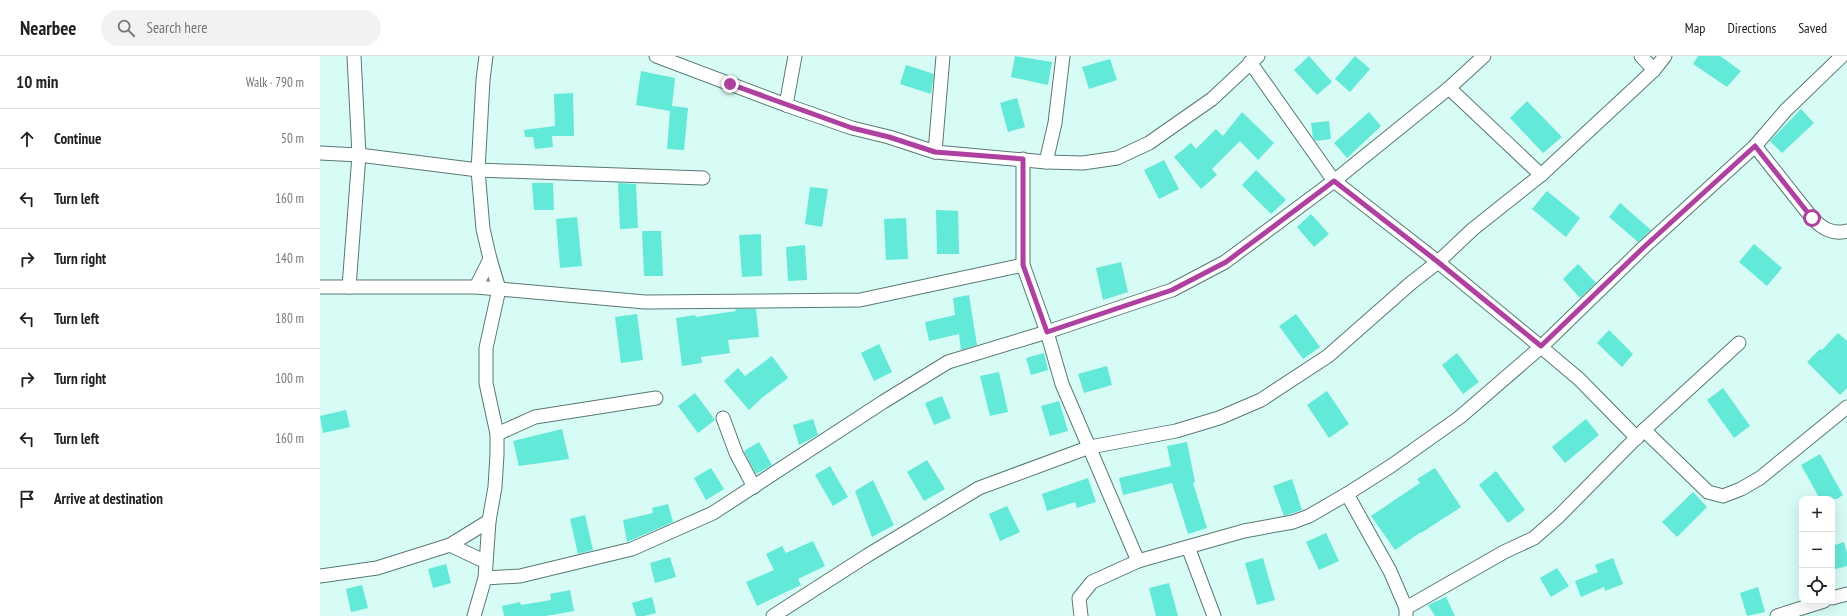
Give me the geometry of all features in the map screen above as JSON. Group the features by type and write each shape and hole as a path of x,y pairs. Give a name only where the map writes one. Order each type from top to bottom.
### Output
{"street":[{"path":"350,287 359,155 354,56"},
{"path":"474,616 485,578 489,521 495,487 496,434 486,383 486,348 499,289 483,230 478,170 482,80 486,56"},
{"path":"656,56 852,128 889,137 935,152 1046,162 1083,163 1118,158 1149,143 1212,99 1254,59 1334,181 1438,262 1541,346 1708,492 1723,496 1741,489 1760,478 1847,407"},
{"path":"786,105 795,56"},
{"path":"935,152 943,56"},
{"path":"1046,162 1055,123 1062,56"},
{"path":"485,578 520,576 632,549 713,513 877,406 948,362 1047,332 1178,287 1226,262 1334,181 1449,88 1484,56"},
{"path":"1641,56 1654,70"},
{"path":"773,616 868,555 979,488 1090,447 1176,431 1220,418 1261,400 1328,356 1411,283 1438,262 1473,229 1541,175 1654,70 1665,56"},
{"path":"1081,616 1079,598 1092,582 1138,561 1244,531 1293,522 1309,516 1347,494 1460,417 1541,346 1644,247 1755,146 1786,110 1842,56"},
{"path":"1449,88 1541,175"},
{"path":"1755,146 1812,218 1822,228 1831,232 1847,231"},
{"path":"320,153 359,155 478,170 703,178"},
{"path":"1023,159 1023,265 1047,332 1062,384 1138,561"},
{"path":"476,287 490,260"},
{"path":"320,287 476,287 645,302 860,300 1023,265"},
{"path":"1347,494 1390,571 1406,612 1504,552 1534,538 1560,516 1641,434 1739,343"},
{"path":"496,434 535,417 656,398"},
{"path":"723,418 736,453 754,487"},
{"path":"320,576 378,568 450,545 489,521"},
{"path":"450,545 486,562"},
{"path":"1188,547 1214,616"},
{"path":"1835,597 1847,594"},
{"path":"1777,616 1815,604"}],"building":[{"path":"1015,56 1052,62 1048,85 1011,77"},
{"path":"1309,56 1332,82 1317,95 1294,70"},
{"path":"1355,56 1370,69 1350,92 1335,79"},
{"path":"1698,56 1720,56 1741,71 1727,87 1693,64"},
{"path":"1110,59 1117,80 1089,89 1082,67"},
{"path":"906,65 934,74 931,94 900,84"},
{"path":"641,71 675,78 672,106 688,108 684,150 667,149 670,111 636,105"},
{"path":"573,93 574,136 552,136 553,147 535,149 533,137 525,137 524,130 555,126 554,94"},
{"path":"1017,98 1025,127 1008,132 1000,103"},
{"path":"1527,101 1562,137 1543,153 1510,118"},
{"path":"1801,109 1814,123 1782,153 1770,141"},
{"path":"1242,112 1274,143 1258,160 1240,141 1212,169 1217,175 1201,189 1174,157 1191,143 1196,149 1216,129 1223,136"},
{"path":"1369,112 1381,126 1347,158 1334,143"},
{"path":"1329,121 1331,139 1316,141 1313,138 1311,123"},
{"path":"1164,160 1179,189 1159,199 1144,170"},
{"path":"1256,170 1286,200 1271,214 1242,185"},
{"path":"532,183 553,183 554,210 534,210"},
{"path":"618,183 636,184 638,228 620,229"},
{"path":"810,187 828,189 822,227 805,224"},
{"path":"1547,191 1580,218 1566,237 1532,209"},
{"path":"1620,203 1651,230 1638,242 1609,217"},
{"path":"936,210 958,211 959,254 937,254"},
{"path":"1311,214 1329,234 1314,247 1297,227"},
{"path":"577,217 582,266 560,268 556,219"},
{"path":"906,218 908,259 886,260 884,219"},
{"path":"642,231 661,231 663,276 644,276"},
{"path":"761,234 762,276 742,277 739,235"},
{"path":"1754,244 1782,268 1767,286 1739,262"},
{"path":"805,245 807,280 788,281 786,247"},
{"path":"1121,262 1128,292 1103,300 1096,268"},
{"path":"1578,264 1596,283 1580,298 1563,279"},
{"path":"969,295 977,345 961,350 959,334 929,341 925,322 955,315 953,298"},
{"path":"735,309 756,309 759,337 728,340 730,353 701,357 702,363 682,366 676,318 695,315 696,317 736,311"},
{"path":"637,314 643,360 621,363 615,317"},
{"path":"1296,314 1320,347 1303,359 1279,326"},
{"path":"1609,330 1633,354 1622,367 1597,343"},
{"path":"1838,333 1847,341 1847,388 1840,395 1807,362 1820,349 1822,350"},
{"path":"879,344 892,372 874,381 861,353"},
{"path":"1044,353 1048,370 1031,375 1026,358"},
{"path":"1457,353 1479,382 1463,394 1442,365"},
{"path":"772,356 788,378 749,410 724,381 738,368 745,376"},
{"path":"1107,366 1112,385 1084,393 1078,374"},
{"path":"999,372 1008,412 990,416 980,376"},
{"path":"1723,388 1750,426 1734,438 1707,400"},
{"path":"1327,391 1349,424 1329,438 1307,405"},
{"path":"695,393 715,420 698,433 678,406"},
{"path":"942,396 951,418 934,425 925,403"},
{"path":"1059,401 1068,431 1050,436 1041,406"},
{"path":"346,410 350,427 323,433 320,416"},
{"path":"813,419 818,435 799,445 793,425"},
{"path":"1586,419 1599,435 1565,463 1552,447"},
{"path":"562,429 569,459 519,466 513,441"},
{"path":"759,442 772,465 756,474 744,451"},
{"path":"1187,442 1195,482 1193,483 1207,528 1188,534 1172,483 1123,495 1119,478 1171,466 1167,446"},
{"path":"1820,454 1843,495 1837,499 1835,499 1835,496 1818,496 1801,465"},
{"path":"927,460 945,489 924,501 907,472"},
{"path":"830,466 848,497 833,506 815,475"},
{"path":"711,468 724,489 706,500 694,478"},
{"path":"1435,468 1461,507 1395,550 1371,516 1420,483 1417,479"},
{"path":"1496,471 1525,510 1508,523 1479,485"},
{"path":"1088,478 1096,502 1077,508 1075,502 1047,511 1042,494"},
{"path":"1292,479 1302,510 1284,516 1273,486"},
{"path":"873,480 894,525 872,537 855,491"},
{"path":"1693,492 1707,507 1677,537 1662,522"},
{"path":"668,504 673,522 627,542 623,520 653,513 652,508"},
{"path":"1007,506 1020,532 1000,541 989,514"},
{"path":"585,515 593,550 578,554 570,519"},
{"path":"1326,533 1339,561 1319,570 1306,542"},
{"path":"813,541 825,566 798,579 801,585 757,606 746,582 774,570 766,554 782,546 786,553"},
{"path":"1844,542 1847,553 1847,566 1835,569 1835,568 1835,545"},
{"path":"670,557 676,577 655,583 650,563"},
{"path":"1263,558 1275,600 1257,605 1245,563"},
{"path":"1613,558 1623,584 1605,591 1604,587 1581,597 1575,581 1598,572 1595,565"},
{"path":"446,564 451,583 433,588 428,569"},
{"path":"1557,568 1569,586 1551,597 1540,578"},
{"path":"1169,583 1178,616 1156,616 1149,588"},
{"path":"362,585 368,608 351,612 346,589"},
{"path":"1758,587 1765,612 1747,616 1740,593"},
{"path":"570,590 574,611 546,616 504,616 502,606 520,602 521,605 551,600 550,594"},
{"path":"652,597 656,613 636,616 632,603"},
{"path":"1446,597 1455,616 1435,616 1428,605"}],"route":[{"path":"730,84 852,128 889,137 935,152 1023,159 1023,265 1047,332 1172,290 1226,262 1334,181 1438,262 1541,346 1644,247 1755,146 1812,218"}]}
